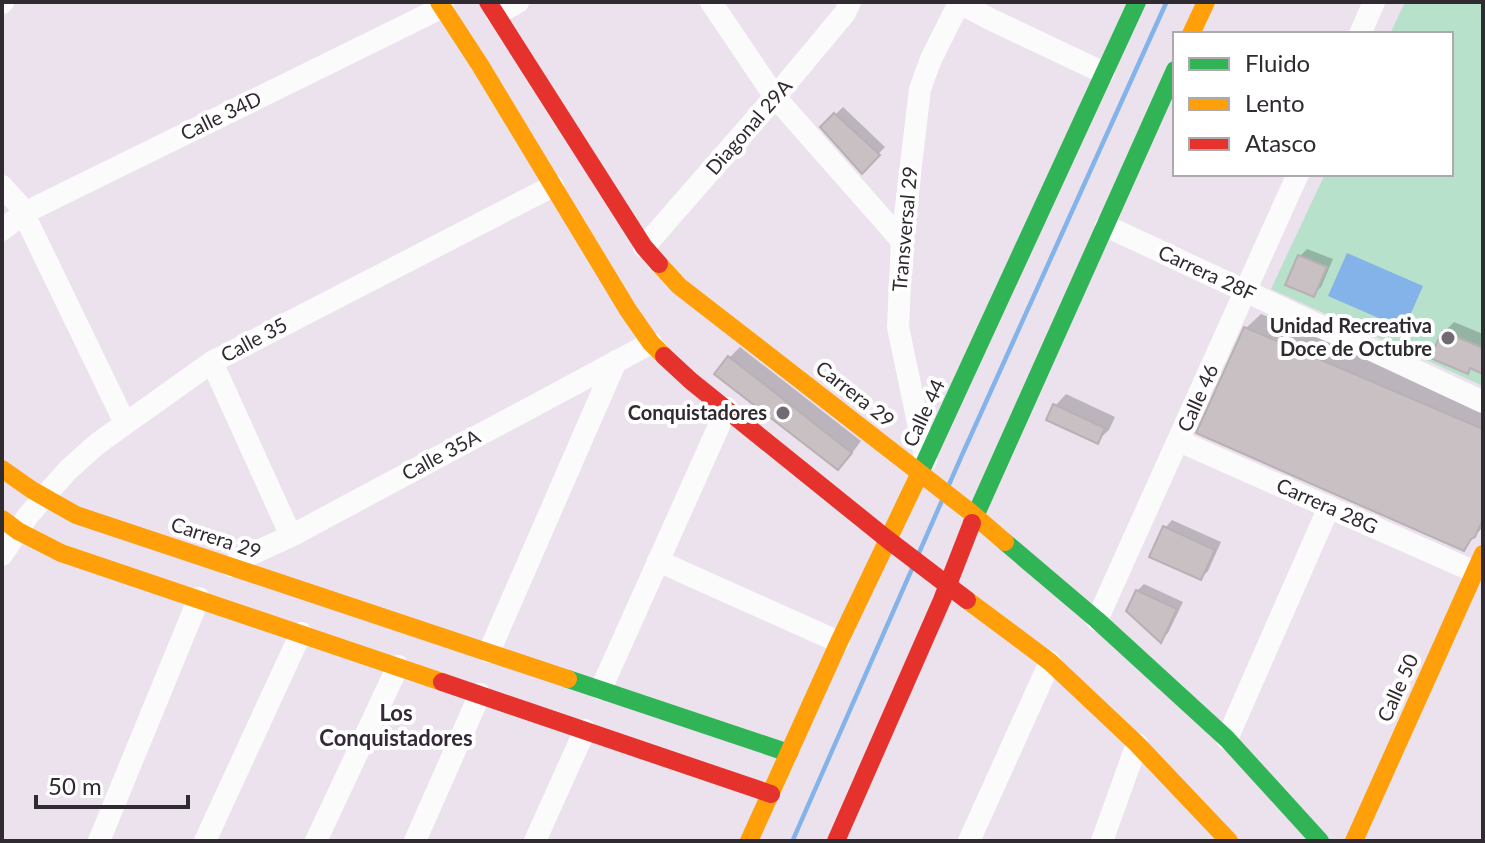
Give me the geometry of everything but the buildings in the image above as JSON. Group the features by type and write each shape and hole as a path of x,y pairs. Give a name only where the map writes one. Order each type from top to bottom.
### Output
{"main road":[{"name":"Calle 44","path":"749,841 839,642 924,470 1137,2"},
{"path":"1192,32 1206,2"},
{"path":"441,5 651,343 691,381 890,540 1050,662 1137,744 1229,841"},
{"name":"Carrera 29","path":"492,8 644,247 679,286 924,470 1097,620 1227,739 1320,841"},
{"path":"836,841 972,514 1173,75"},
{"name":"Carrera 29","path":"7,473 76,515 601,689 747,752 789,753"},
{"path":"7,473 18,492 10,513 61,553 771,794"},
{"path":"61,553 52,540 52,528 60,518 76,515"},
{"name":"Calle 50","path":"1354,841 1479,563"},
{"path":"728,779 736,776 747,752"}],"street":[{"path":"492,8 518,2"},
{"path":"711,2 775,97 902,241"},
{"name":"Diagonal 29A","path":"644,247 775,97 845,13 850,2"},
{"path":"959,2 994,11 1104,73"},
{"name":"Transversal 29","path":"924,470 898,327 902,241 920,89 959,2"},
{"path":"1361,32 1374,2"},
{"name":"Calle 34D","path":"2,230 24,213 441,5"},
{"name":"Calle 46","path":"1097,620 1297,176"},
{"path":"2,186 24,213 125,423"},
{"name":"Calle 35","path":"2,555 10,513 44,497 78,462 125,423 212,362 553,186"},
{"name":"Carrera 28F","path":"1106,226 1483,402"},
{"name":"Calle 35A","path":"231,566 651,343"},
{"path":"489,652 616,361"},
{"path":"212,362 291,536"},
{"path":"601,689 727,408"},
{"name":"Carrera 28G","path":"1179,441 1329,507 1479,563"},
{"path":"1227,739 1329,507"},
{"path":"658,561 839,642"},
{"path":"99,841 199,598"},
{"path":"205,841 301,633"},
{"path":"969,841 1050,662"},
{"path":"316,841 398,666"},
{"path":"415,841 480,694"},
{"path":"535,841 585,730"},
{"path":"1102,841 1137,744"}],"green space":[{"path":"1405,2 1483,2 1483,386 1271,289 1324,176 1453,176 1453,32 1391,32"}],"water":[{"path":"1164,2 1169,2 795,841 790,841 960,454"},
{"path":"1347,253 1423,286 1404,329 1328,296"}],"traffic: fast":[{"path":"918,477 1137,2"},
{"path":"972,523 1173,74"},
{"path":"1005,542 1097,620 1227,739 1320,841"},
{"path":"568,679 789,753"}],"traffic: slow":[{"path":"439,2 628,310 664,356"},
{"path":"1192,32 1206,2"},
{"path":"659,264 679,286 1005,542"},
{"path":"2,469 76,515 568,679"},
{"path":"749,841 918,477"},
{"path":"2,519 18,531 61,553 442,682"},
{"path":"1354,841 1483,554"},
{"path":"967,600 1050,662 1137,744 1229,841"}],"traffic: jam":[{"path":"488,2 644,247 659,264"},
{"path":"664,356 887,539 967,600"},
{"path":"836,841 942,600 972,523"},
{"path":"442,682 771,794"}],"place":[{"name":"Unidad Recreativa Doce de Octubre","path":"1448,338"},
{"name":"Conquistadores","path":"783,413"}],"district":[{"name":"Los Conquistadores","path":"396,726"}]}
